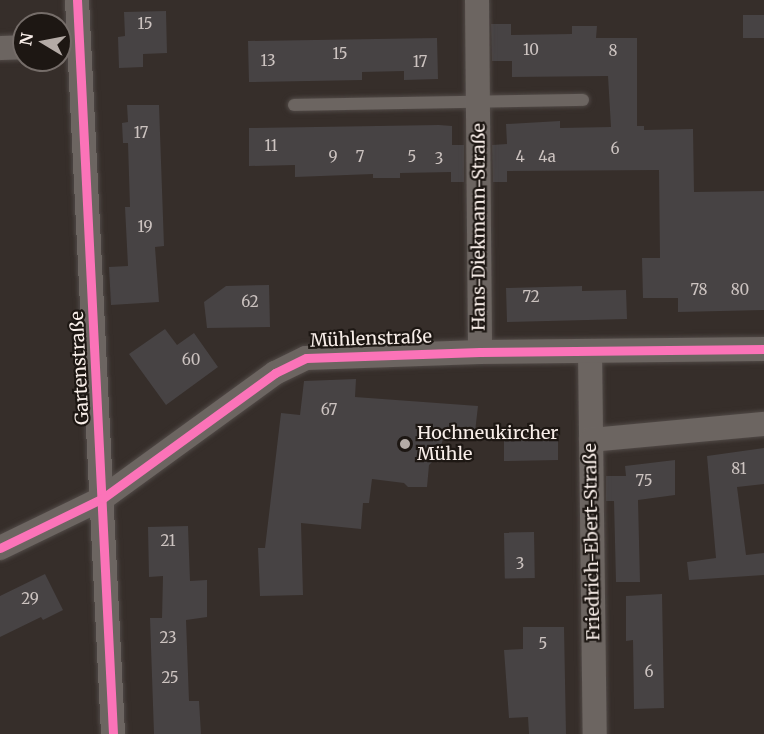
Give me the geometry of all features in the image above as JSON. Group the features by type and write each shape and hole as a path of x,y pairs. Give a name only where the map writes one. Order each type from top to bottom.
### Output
{"street":[{"name":"Gartenstraße","path":"72,28 77,0"},
{"name":"Hans-Diekmann-Straße","path":"477,0 480,352"},
{"name":"Gartenstraße","path":"71,72 103,498 113,734"},
{"name":"Mühlenstraße","path":"0,548 103,498 274,373 298,360 314,357 480,352 764,349"},
{"name":"Friedrich-Ebert-Straße","path":"590,351 595,734"},
{"path":"591,440 764,424"}],"lane":[{"name":"Hans-Diekmann-Straße","path":"294,105 583,100"}],"building":[{"path":"166,11 167,53 143,54 143,67 119,68 118,37 125,36 124,12"},
{"path":"743,15 764,15 764,38 743,38"},
{"path":"491,24 511,24 511,35 572,34 572,26 597,26 596,38 637,38 637,126 644,126 644,130 693,129 694,192 764,191 764,310 678,312 678,298 643,298 642,258 660,258 659,170 507,171 507,182 493,182 492,145 507,144 506,124 560,121 560,128 611,127 608,76 512,77 512,61 492,61"},
{"path":"437,38 438,79 404,80 404,71 362,72 362,80 249,82 248,41"},
{"path":"127,105 159,105 164,246 155,247 159,302 111,305 109,267 128,266 125,207 130,207 128,143 123,143 122,123 128,122"},
{"path":"452,126 452,145 464,145 464,182 451,182 451,172 400,173 400,178 373,178 373,174 295,177 295,165 249,166 249,128"},
{"path":"269,285 270,327 207,328 204,302 226,286"},
{"path":"582,286 582,291 626,290 627,319 507,322 506,288"},
{"path":"165,329 177,345 194,333 218,367 166,405 129,354"},
{"path":"356,379 355,397 478,406 475,432 445,430 439,455 429,465 427,487 408,487 404,483 372,479 369,503 363,503 361,529 301,523 303,595 260,596 258,548 265,548 281,413 300,415 304,381"},
{"path":"558,428 558,460 504,461 504,429"},
{"path":"764,448 764,484 737,487 746,555 764,553 764,575 689,580 687,562 716,558 707,456"},
{"path":"675,460 675,495 638,500 640,582 616,582 614,501 606,501 606,476 626,476 625,466"},
{"path":"188,526 190,581 207,580 207,617 186,620 189,701 199,701 201,734 154,734 150,618 162,618 163,576 149,577 148,527"},
{"path":"534,532 535,578 505,579 504,533"},
{"path":"45,574 63,610 43,620 41,617 0,637 0,596"},
{"path":"662,594 664,708 634,709 633,640 626,641 626,596"},
{"path":"523,627 564,627 566,734 529,734 528,717 509,718 504,650 523,649"}],"cycle path":[{"path":"77,0 113,734"},
{"path":"0,548 103,498 275,373 306,358 480,352 764,349"}],"place":[{"name":"Hochneukircher Mühle","path":"405,444"}]}
